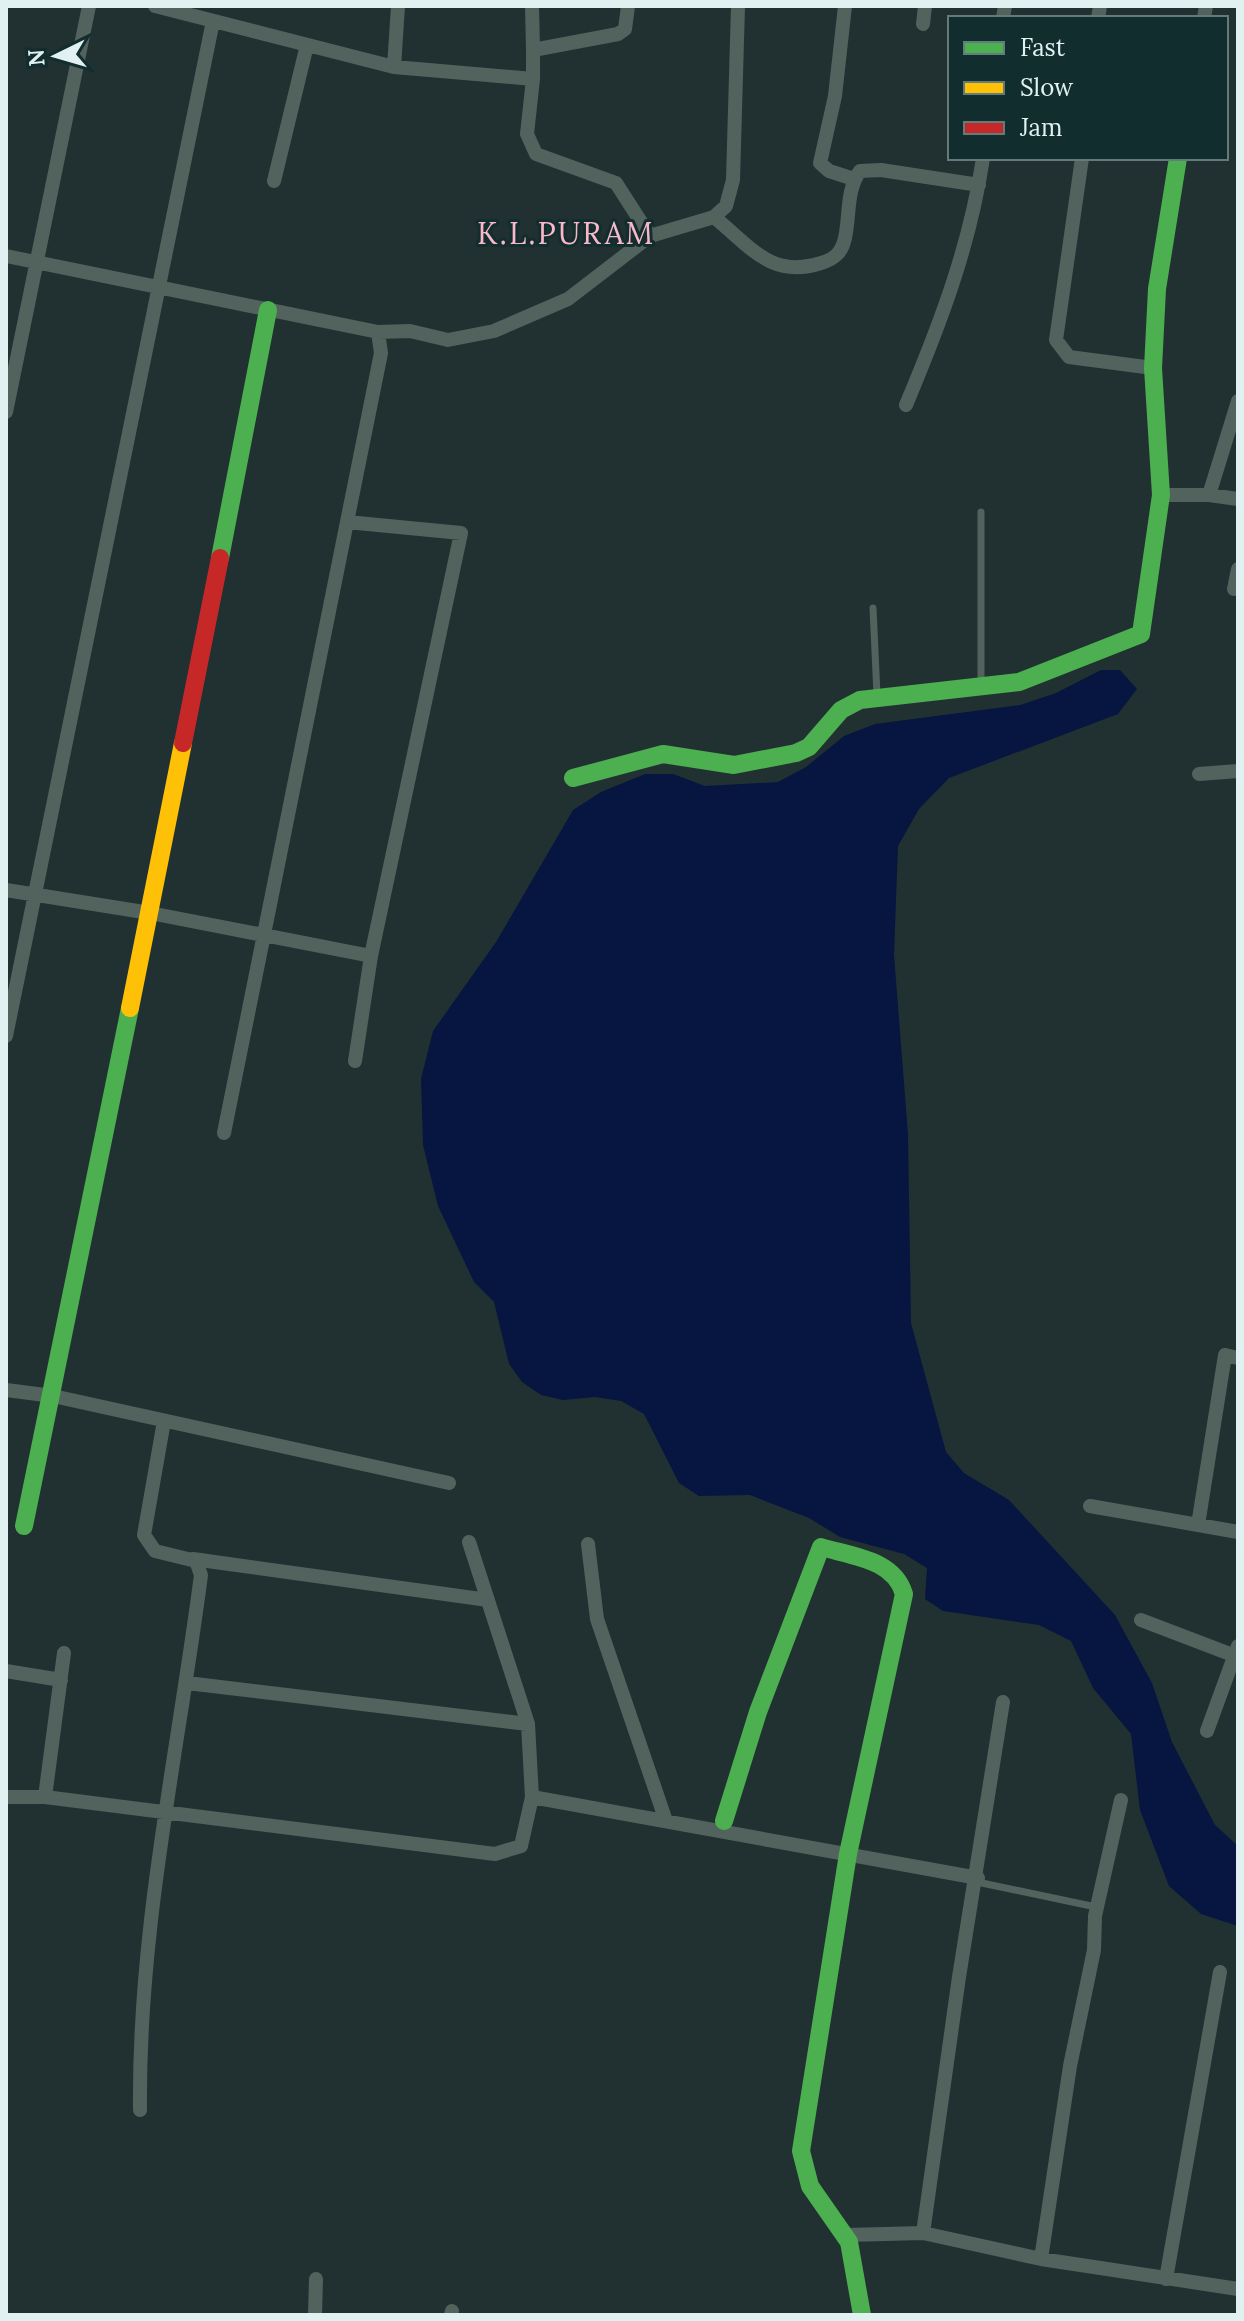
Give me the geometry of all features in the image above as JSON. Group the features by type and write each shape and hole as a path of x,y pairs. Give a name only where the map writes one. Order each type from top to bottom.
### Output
{"street":[{"path":"6,412 89,6"},
{"path":"155,6 394,67 533,79"},
{"path":"394,67 398,6"},
{"path":"532,6 533,79 527,134 536,154 616,183 650,236"},
{"path":"533,50 618,34 625,29 628,6"},
{"path":"6,256 38,260 378,332 410,331 448,340 494,331 568,299 650,236 714,217 726,206 733,180 738,6"},
{"path":"845,6 835,96 820,163 829,171 854,179"},
{"path":"923,24 925,6"},
{"path":"6,1036 213,21"},
{"path":"274,181 307,45"},
{"path":"906,405 944,316 974,216 983,160"},
{"path":"1082,160 1056,340 1058,347 1069,357 1153,368"},
{"path":"573,778 663,754 734,765 796,753 809,747 846,706 877,697 1019,682 1141,634 1161,495 1153,368 1157,289 1178,160"},
{"path":"714,217 782,269 805,268 833,259 842,249 854,179 865,169 979,185"},
{"path":"24,1526 150,913 268,310"},
{"path":"224,1133 266,937 381,353 378,332"},
{"path":"1209,495 1238,401"},
{"path":"1161,495 1209,495 1238,499"},
{"path":"347,522 461,533 371,956 355,1061"},
{"path":"1234,589 1238,569"},
{"path":"1199,774 1238,771"},
{"path":"6,890 150,913 371,956"},
{"path":"1198,1525 1225,1355 1238,1358"},
{"path":"6,1390 53,1396 449,1483"},
{"path":"164,1421 144,1535 155,1551 488,1600"},
{"path":"1090,1506 1238,1532"},
{"path":"6,1797 45,1797 495,1854 521,1846 532,1797 528,1724 469,1542"},
{"path":"588,1544 597,1619 666,1821"},
{"path":"724,1821 758,1712 821,1547 892,1570 902,1579 903,1587 848,1854 800,2167 806,2182 846,2235 862,2315"},
{"path":"140,2110 139,2038 152,1903 201,1575 193,1559"},
{"path":"1141,1620 1237,1653 1207,1731"},
{"path":"45,1797 64,1653"},
{"path":"6,1671 61,1680"},
{"path":"187,1683 528,1724"},
{"path":"923,2233 959,1977 977,1880 1003,1702"},
{"path":"532,1797 977,1880"},
{"path":"1041,2259 1070,2066 1094,1950 1097,1907 1121,1800"},
{"path":"1166,2279 1220,1972"},
{"path":"846,2235 923,2233 1041,2259 1238,2289"},
{"path":"315,2315 316,2279"}],"lane":[{"path":"981,512 981,686"},
{"path":"873,608 877,697"},
{"path":"977,1880 1097,1907"}],"water":[{"path":"1101,670 1120,670 1137,689 1118,714 949,778 919,809 898,846 894,955 908,1134 911,1323 946,1452 964,1473 1009,1500 1115,1615 1152,1683 1172,1742 1215,1825 1238,1846 1238,1926 1201,1914 1169,1886 1140,1810 1131,1734 1093,1688 1071,1641 1039,1625 943,1611 925,1599 927,1568 904,1554 840,1537 809,1518 750,1495 699,1496 679,1483 644,1414 621,1401 595,1397 563,1400 541,1395 522,1382 509,1364 494,1302 474,1282 438,1206 423,1145 421,1079 433,1031 496,942 573,810 601,792 645,774 673,774 705,786 778,782 806,767 844,736 875,724 1020,705 1056,693"}],"traffic: fast":[{"path":"573,778 663,754 734,765 796,753 809,747 841,710 860,700 1019,682 1141,634 1161,495 1153,368 1157,289 1178,160"},
{"path":"220,558 268,310"},
{"path":"24,1526 130,1008"},
{"path":"724,1821 758,1712 821,1547 881,1566 899,1582 904,1594 848,1854 801,2151 810,2186 849,2242 862,2315"}],"traffic: slow":[{"path":"130,1008 183,743"}],"traffic: jam":[{"path":"183,743 220,558"}],"district":[{"name":"K.L.PURAM","path":"566,233"}]}
